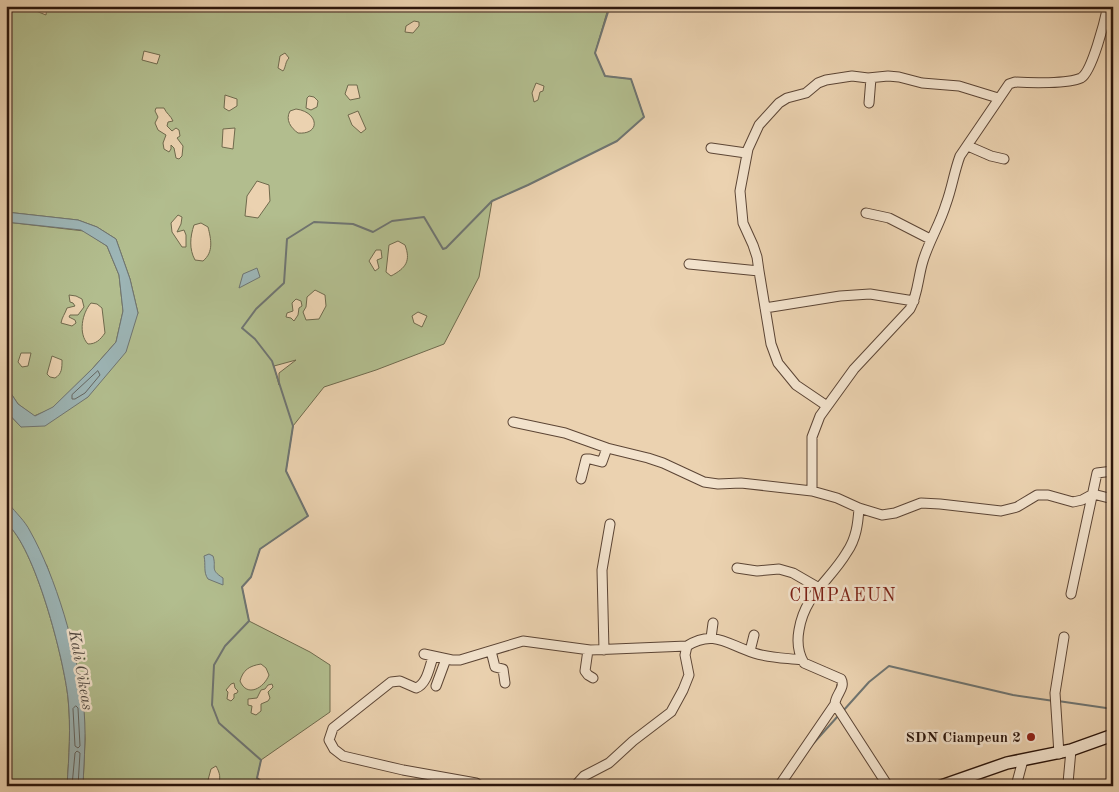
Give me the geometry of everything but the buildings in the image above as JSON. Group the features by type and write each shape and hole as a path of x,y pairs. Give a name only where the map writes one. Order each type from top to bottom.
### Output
{"main road":[{"path":"941,786 1007,763 1059,754 1113,735"}],"street":[{"path":"812,491 812,437 816,424 854,370 910,309 914,301 930,239 946,206 960,156 1009,84 1015,82 1072,80 1082,77 1096,51 1108,6"},
{"path":"827,406 796,384 778,363 771,344 755,251 742,223 741,215 740,192 746,154 759,125 775,106 783,100 806,93 818,83 826,80 852,76 872,78 888,76 954,86 998,98"},
{"path":"869,103 872,78"},
{"path":"968,146 991,156 1004,159"},
{"path":"711,148 746,154"},
{"path":"866,213 889,218 930,239"},
{"path":"688,264 759,271"},
{"path":"765,308 840,296 870,294 914,301"},
{"path":"513,422 565,433 607,448 663,463 696,479 710,483 742,483 812,491 882,515 895,514 921,504 940,504 1001,511 1017,507 1037,496 1048,495 1073,502 1093,494 1113,498"},
{"path":"581,479 586,459 603,461 607,448"},
{"path":"1072,594 1097,473 1113,471"},
{"path":"859,508 852,543 846,554 806,606 800,621 798,646 802,660 807,666 841,679 843,687 835,700 838,709 888,786"},
{"path":"604,650 602,570 610,524"},
{"path":"736,568 757,572 779,569 792,573 819,588"},
{"path":"711,638 713,622"},
{"path":"750,652 754,635"},
{"path":"1059,754 1055,702 1064,637"},
{"path":"481,786 476,783 403,770 343,756 334,750 329,740 332,728 391,682 400,682 416,688 421,686 426,679 429,656 460,660 523,640 588,650 604,650 687,646 699,640 711,638 750,652 802,660"},
{"path":"575,786 584,776 609,763 671,712 689,675 685,655 687,646"},
{"path":"588,650 585,671 593,678"},
{"path":"491,651 496,667 503,669 505,683"},
{"path":"436,686 446,659"},
{"path":"779,786 838,709"},
{"path":"1068,783 1071,750"},
{"path":"1016,786 1023,760"}],"green space":[{"path":"6,6 32,6 31,9 46,15 47,6 614,6 607,12 595,53 605,76 631,79 644,117 617,141 492,201 479,277 444,344 376,370 324,387 293,426 286,471 308,516 260,549 251,577 242,587 249,621 310,652 330,665 330,712 261,760 257,778 268,786 218,786 220,776 216,766 211,769 208,780 210,786 83,786 85,739 83,702 72,648 47,566 9,504 6,504 6,411 21,427 88,397 138,313 130,279 116,239 97,227 78,220 6,212 6,205 9,202 10,194 6,193 6,42 8,39 6,36","holes":["414,21 419,22 419,26 413,33 405,32 406,26","144,51 160,55 157,64 142,60","285,53 289,58 283,71 278,68 280,56","536,83 544,86 538,100 534,102 532,93","348,85 357,85 360,98 350,100 345,94","225,95 237,99 237,106 229,111 224,108","309,96 314,97 318,101 317,107 311,110 306,108","156,108 164,108 173,121 168,122 167,126 172,131 176,128 179,130 180,136 177,138 183,146 182,156 179,159 176,158 174,148 171,145 169,152 164,149 163,143 166,135 158,130 155,123 158,117 155,111","296,109 309,114 313,118 314,127 311,131 298,133 288,121 290,111","358,111 366,129 361,133 352,125 348,115","235,128 233,149 222,147 223,129","257,181 269,185 270,201 258,218 245,216 247,196","178,215 182,217 177,232 184,230 186,247 182,247 172,232 171,223","201,223 208,227 211,241 210,249 209,254 203,261 195,260 191,247 194,225","398,241 405,245 407,260 404,267 391,276 386,272 389,245","376,250 381,250 382,258 377,260 379,268 375,271 369,261","315,290 325,295 326,306 319,319 306,320 303,312 306,307 307,297","296,299 301,301 302,306 299,308 298,315 294,321 286,317 287,313 293,311 292,303","418,312 427,316 422,327 414,323 412,316","296,360 279,373 279,385 274,366","261,664 266,668 269,675 267,680 255,689 247,689 240,681 247,669","234,683 238,691 234,694 234,698 231,701 227,699 228,692 226,690","272,684 273,687 268,692 270,698 261,704 261,711 256,715 251,713 252,706 248,705 248,699 257,698 261,690"]},
{"path":"6,222 84,231 107,246 119,275 123,311 116,342 53,408 34,416 18,404 6,386","holes":["69,295 76,296 82,299 84,307 78,315 70,315 69,317 75,320 76,323 72,326 61,323 67,308 75,306 70,302","91,303 97,304 102,308 105,333 98,341 88,344 82,329 83,318","21,353 31,353 28,366 22,367 18,362","52,356 62,360 59,375 55,378 47,374"]},
{"path":"6,523 17,536 37,578 61,658 69,709 67,786 6,786"},
{"path":"432,779 432,786 375,786 375,782"}],"water":[{"path":"6,212 78,220 97,227 116,239 130,279 138,313 126,352 88,397 45,426 21,427 6,411 6,386 18,404 35,416 53,407 93,368 116,342 123,311 119,275 107,246 81,230 6,222"},
{"path":"257,268 260,277 239,288 243,274"},
{"path":"6,504 9,504 30,531 48,570 64,614 76,660 84,713 83,786 67,786 69,709 61,658 37,578 17,536 6,523"},
{"path":"209,554 213,556 216,572 223,578 223,585 208,579 206,576 204,556"}],"waterway":[{"path":"268,786 257,778 261,760 219,723 212,705 214,665 225,646 249,621 242,587 251,577 260,549 308,516 286,471 293,426 272,361 255,339 242,328 256,309 284,283 287,239 314,222 353,224 373,232 392,221 424,217 443,249 492,201 617,141 644,117 631,79 605,76 595,53 608,12 614,6"},
{"path":"843,711 869,682 889,666 1013,695 1054,701"},
{"path":"1058,701 1113,709"},
{"path":"811,746 838,716"},
{"path":"787,786 788,780"}],"place":[{"name":"SDN Ciampeun 2","path":"1031,737"}],"district":[{"name":"CIMPAEUN","path":"843,595"}],"water label":[{"name":"Kali Cikeas","path":"82,670"}]}
